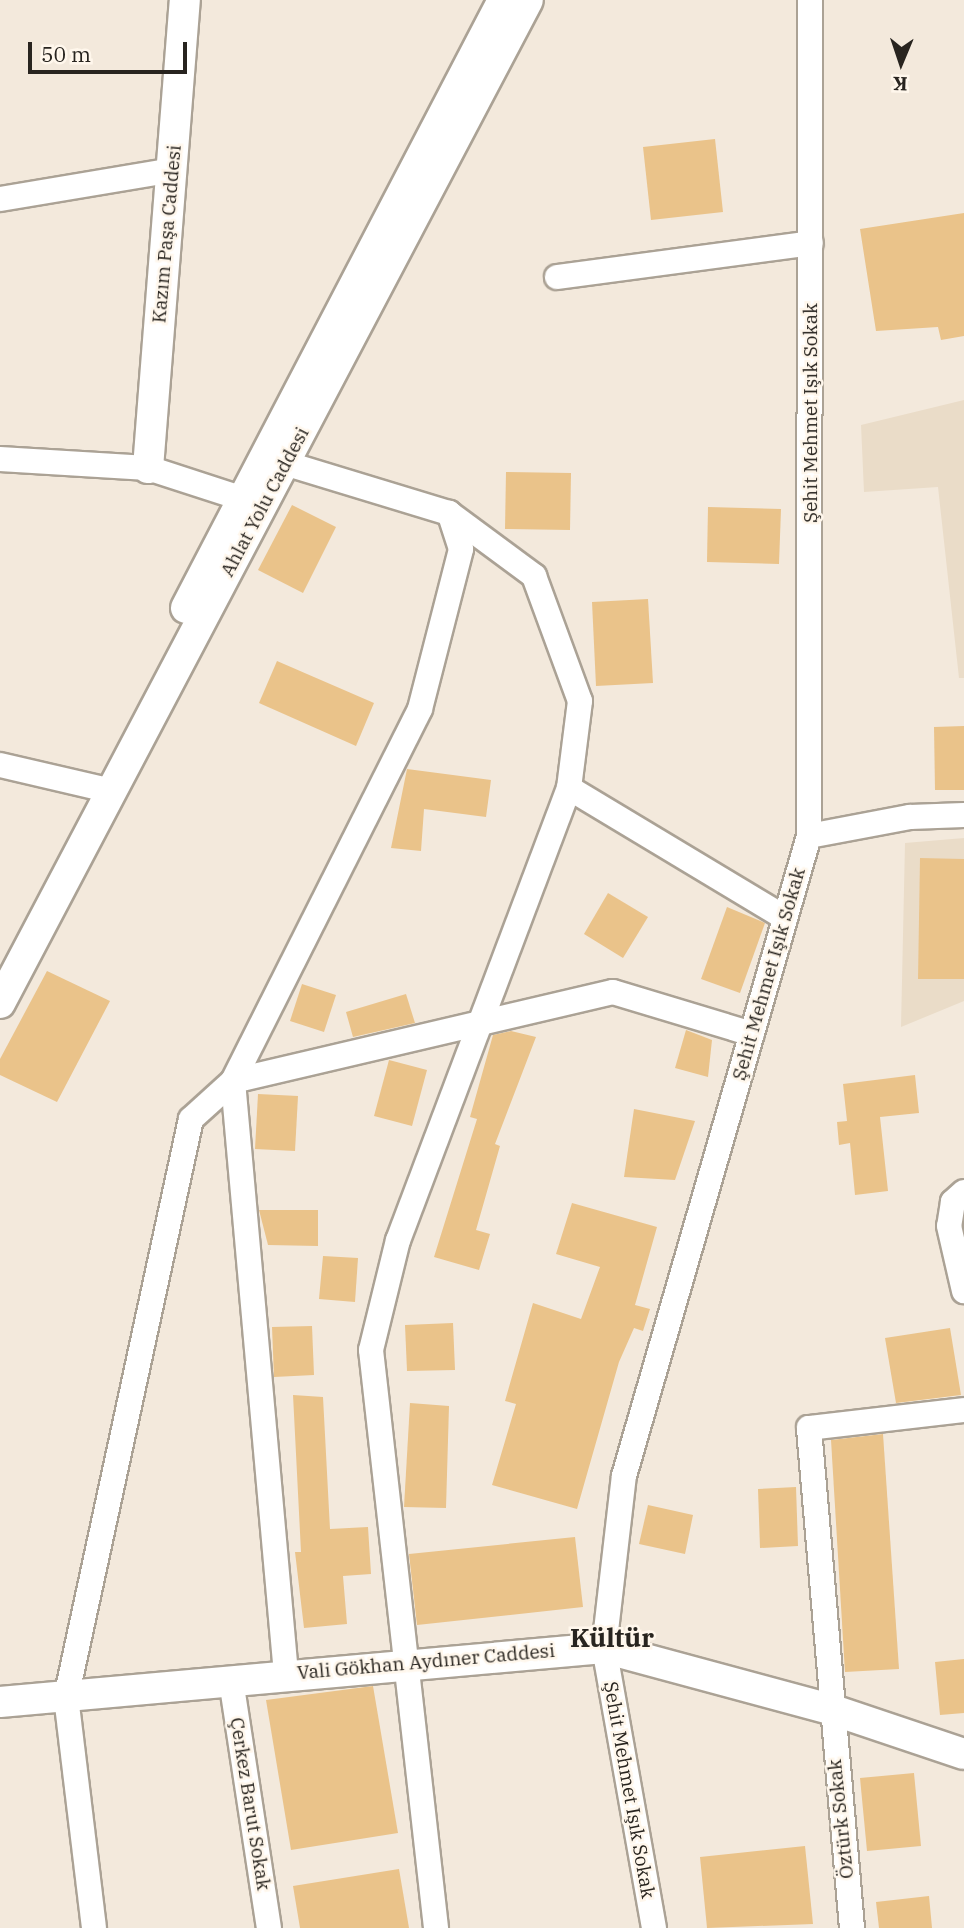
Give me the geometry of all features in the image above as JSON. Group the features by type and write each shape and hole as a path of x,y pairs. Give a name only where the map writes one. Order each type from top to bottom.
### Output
{"street":[{"name":"Kazım Paşa Caddesi","path":"148,468 185,0"},
{"name":"Ahlat Yolu Caddesi","path":"274,461 503,0"},
{"name":"Ahlat Yolu Caddesi","path":"0,1003 48,891 274,461 528,0"},
{"name":"Şehit Mehmet Işık Sokak","path":"654,1928 604,1648 624,1476 809,836 810,0"},
{"path":"0,199 173,170"},
{"path":"557,277 811,243"},
{"path":"0,458 148,468 253,501"},
{"path":"274,461 449,513 534,576 580,701 569,788 397,1240 371,1350 403,1662 436,1928"},
{"path":"94,1928 66,1698 191,1119 233,1082 420,709 461,549 449,513"},
{"path":"0,765 102,789"},
{"path":"569,788 785,918"},
{"path":"809,836 910,817 964,815"},
{"name":"Ahlat Yolu Caddesi","path":"0,962 48,891"},
{"path":"233,1082 480,1027 613,992 752,1034"},
{"path":"233,1082 286,1674"},
{"path":"964,1192 953,1202 949,1226 964,1291"},
{"name":"Öztürk Sokak","path":"852,1928 830,1709 809,1428 964,1410"},
{"name":"Vali Gökhan Aydıner Caddesi","path":"0,1702 66,1698 403,1662 604,1648 830,1709 964,1754"},
{"name":"Çerkez Barut Sokak","path":"231,1680 269,1928"}],"shaded area":[{"path":"964,400 964,678 959,678 938,487 864,492 861,425"},
{"path":"964,838 964,1001 901,1027 905,843"}],"building":[{"path":"715,139 723,212 651,220 643,147"},
{"path":"964,213 964,336 941,340 938,327 876,331 860,229"},
{"path":"506,472 571,473 570,530 505,529"},
{"path":"292,505 336,527 303,593 258,570"},
{"path":"708,507 781,509 779,564 707,562"},
{"path":"648,599 653,683 596,686 592,602"},
{"path":"277,661 374,703 356,746 259,703"},
{"path":"964,726 964,790 935,790 934,727"},
{"path":"407,769 491,780 486,817 424,809 421,851 391,848"},
{"path":"920,858 964,859 964,979 918,979"},
{"path":"608,893 648,917 623,958 584,934"},
{"path":"727,907 765,923 740,993 701,979"},
{"path":"47,971 110,1001 57,1102 0,1075 0,1059"},
{"path":"302,984 336,995 324,1032 290,1021"},
{"path":"406,994 415,1023 353,1037 346,1012"},
{"path":"686,1030 712,1040 708,1077 675,1068"},
{"path":"511,1031 536,1037 495,1144 500,1146 476,1230 490,1234 479,1270 434,1257 477,1119 470,1117 493,1035"},
{"path":"389,1060 427,1070 412,1126 374,1116"},
{"path":"915,1075 919,1113 880,1117 888,1191 855,1195 850,1143 839,1145 837,1122 847,1121 843,1084"},
{"path":"258,1094 298,1096 295,1151 255,1149"},
{"path":"634,1109 695,1121 675,1180 624,1177"},
{"path":"572,1203 657,1227 635,1305 650,1309 643,1331 634,1328 619,1362 577,1509 492,1485 516,1404 505,1401 533,1303 581,1319 600,1267 556,1254"},
{"path":"259,1210 318,1210 318,1246 268,1245"},
{"path":"323,1256 358,1258 355,1302 319,1299"},
{"path":"453,1323 455,1370 407,1371 405,1325"},
{"path":"312,1326 314,1375 274,1377 272,1327"},
{"path":"950,1328 961,1395 896,1403 885,1338"},
{"path":"293,1395 323,1397 330,1529 368,1527 371,1574 343,1576 347,1624 304,1628 295,1552 301,1552"},
{"path":"410,1403 449,1406 446,1508 404,1507"},
{"path":"883,1434 899,1669 845,1672 831,1440"},
{"path":"796,1487 798,1546 760,1548 758,1489"},
{"path":"648,1505 693,1515 685,1554 639,1544"},
{"path":"575,1537 583,1607 417,1625 409,1554"},
{"path":"964,1659 964,1713 940,1715 935,1662"},
{"path":"373,1686 398,1833 291,1850 266,1700"},
{"path":"914,1773 921,1846 867,1851 860,1778"},
{"path":"805,1846 813,1924 707,1928 700,1857"},
{"path":"399,1869 409,1928 300,1928 293,1886"},
{"path":"929,1896 932,1928 879,1928 876,1902"}],"district":[{"name":"Kültür","path":"612,1638"}]}
